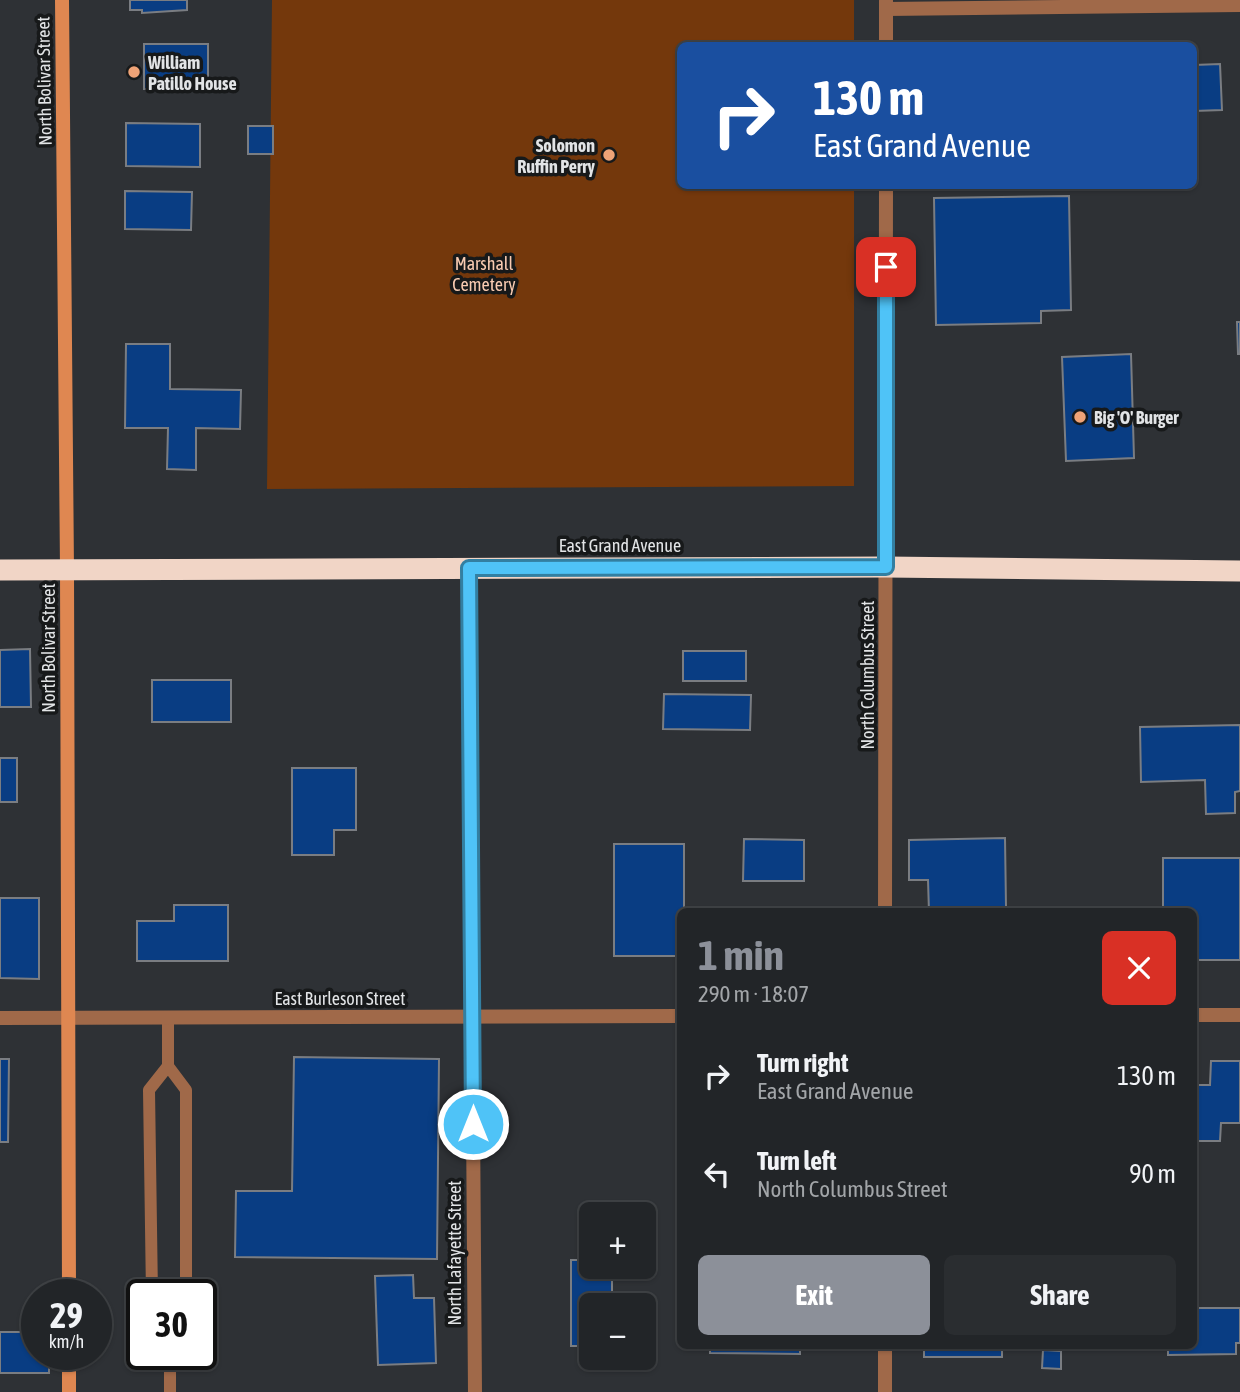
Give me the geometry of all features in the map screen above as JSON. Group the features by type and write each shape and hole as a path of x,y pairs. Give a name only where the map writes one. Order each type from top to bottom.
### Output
{"highway":[{"name":"East Grand Avenue","path":"0,570 886,567 1240,571"}],"street":[{"name":"North Bolivar Street","path":"62,0 69,1279"},
{"path":"886,42 886,5 1240,5"},
{"name":"North Columbus Street","path":"885,908 886,189"},
{"name":"North Lafayette Street","path":"469,568 475,1392"},
{"path":"1197,1015 1240,1014"},
{"name":"East Burleson Street","path":"0,1018 677,1016"},
{"path":"885,1349 885,1392"},
{"path":"69,1370 69,1392"}],"lane":[{"path":"168,1017 168,1066 186,1090 186,1279"},
{"path":"152,1279 149,1090 168,1066"},
{"path":"170,1370 170,1392"}],"green space":[{"name":"Marshall Cemetery","path":"272,0 854,0 854,42 677,42 677,189 854,189 854,486 267,489"}],"building":[{"path":"130,0 187,0 187,10 142,13 142,10 130,10"},
{"path":"144,44 208,44 208,89 144,89"},
{"path":"1220,64 1222,110 1197,111 1197,65"},
{"path":"126,123 200,124 200,167 126,166"},
{"path":"248,126 273,126 273,154 248,154"},
{"path":"125,191 192,192 191,230 125,229"},
{"path":"1069,196 1071,310 1041,311 1041,323 936,325 934,198"},
{"path":"1237,322 1240,322 1240,354 1238,354"},
{"path":"126,344 170,344 170,389 241,390 240,429 196,428 196,470 167,469 168,428 125,428"},
{"path":"1131,354 1134,458 1066,461 1062,357"},
{"path":"30,649 31,707 0,707 0,650"},
{"path":"683,651 746,651 746,681 683,681"},
{"path":"152,680 231,680 231,722 152,722"},
{"path":"664,694 751,695 750,730 663,729"},
{"path":"1240,725 1240,791 1235,792 1235,813 1206,814 1205,780 1141,782 1140,727"},
{"path":"0,758 17,758 17,802 0,802"},
{"path":"292,768 356,768 356,830 334,830 334,855 292,855"},
{"path":"1005,838 1006,907 929,908 928,880 909,880 909,840"},
{"path":"744,839 804,840 804,881 743,881"},
{"path":"614,844 684,844 684,908 677,908 677,956 614,956"},
{"path":"1163,858 1240,858 1240,960 1197,960 1197,908 1163,908"},
{"path":"0,898 39,898 39,979 0,978"},
{"path":"174,905 228,905 228,961 137,961 137,921 174,921"},
{"path":"294,1057 439,1059 437,1259 235,1257 236,1191 292,1191"},
{"path":"0,1059 9,1059 8,1142 0,1142"},
{"path":"1211,1061 1240,1061 1240,1123 1221,1123 1220,1141 1197,1141 1197,1085 1210,1085"},
{"path":"571,1260 579,1260 579,1279 612,1279 612,1293 579,1293 579,1346 571,1346"},
{"path":"413,1275 414,1298 434,1298 436,1363 378,1365 375,1276"},
{"path":"1197,1308 1240,1308 1240,1343 1236,1343 1236,1354 1168,1355 1168,1349 1197,1349"},
{"path":"0,1332 21,1332 21,1370 49,1370 49,1373 0,1373"},
{"path":"710,1349 800,1349 800,1354 710,1353"},
{"path":"924,1349 1002,1349 1002,1357 924,1357"},
{"path":"1043,1350 1061,1351 1061,1369 1042,1368"}],"place":[{"name":"William Patillo House","path":"134,72"},
{"name":"Solomon Ruffin Perry","path":"609,155"},
{"name":"Big 'O' Burger","path":"1080,417"}],"route":[{"path":"473,1124 469,568 886,567 886,267"}]}
